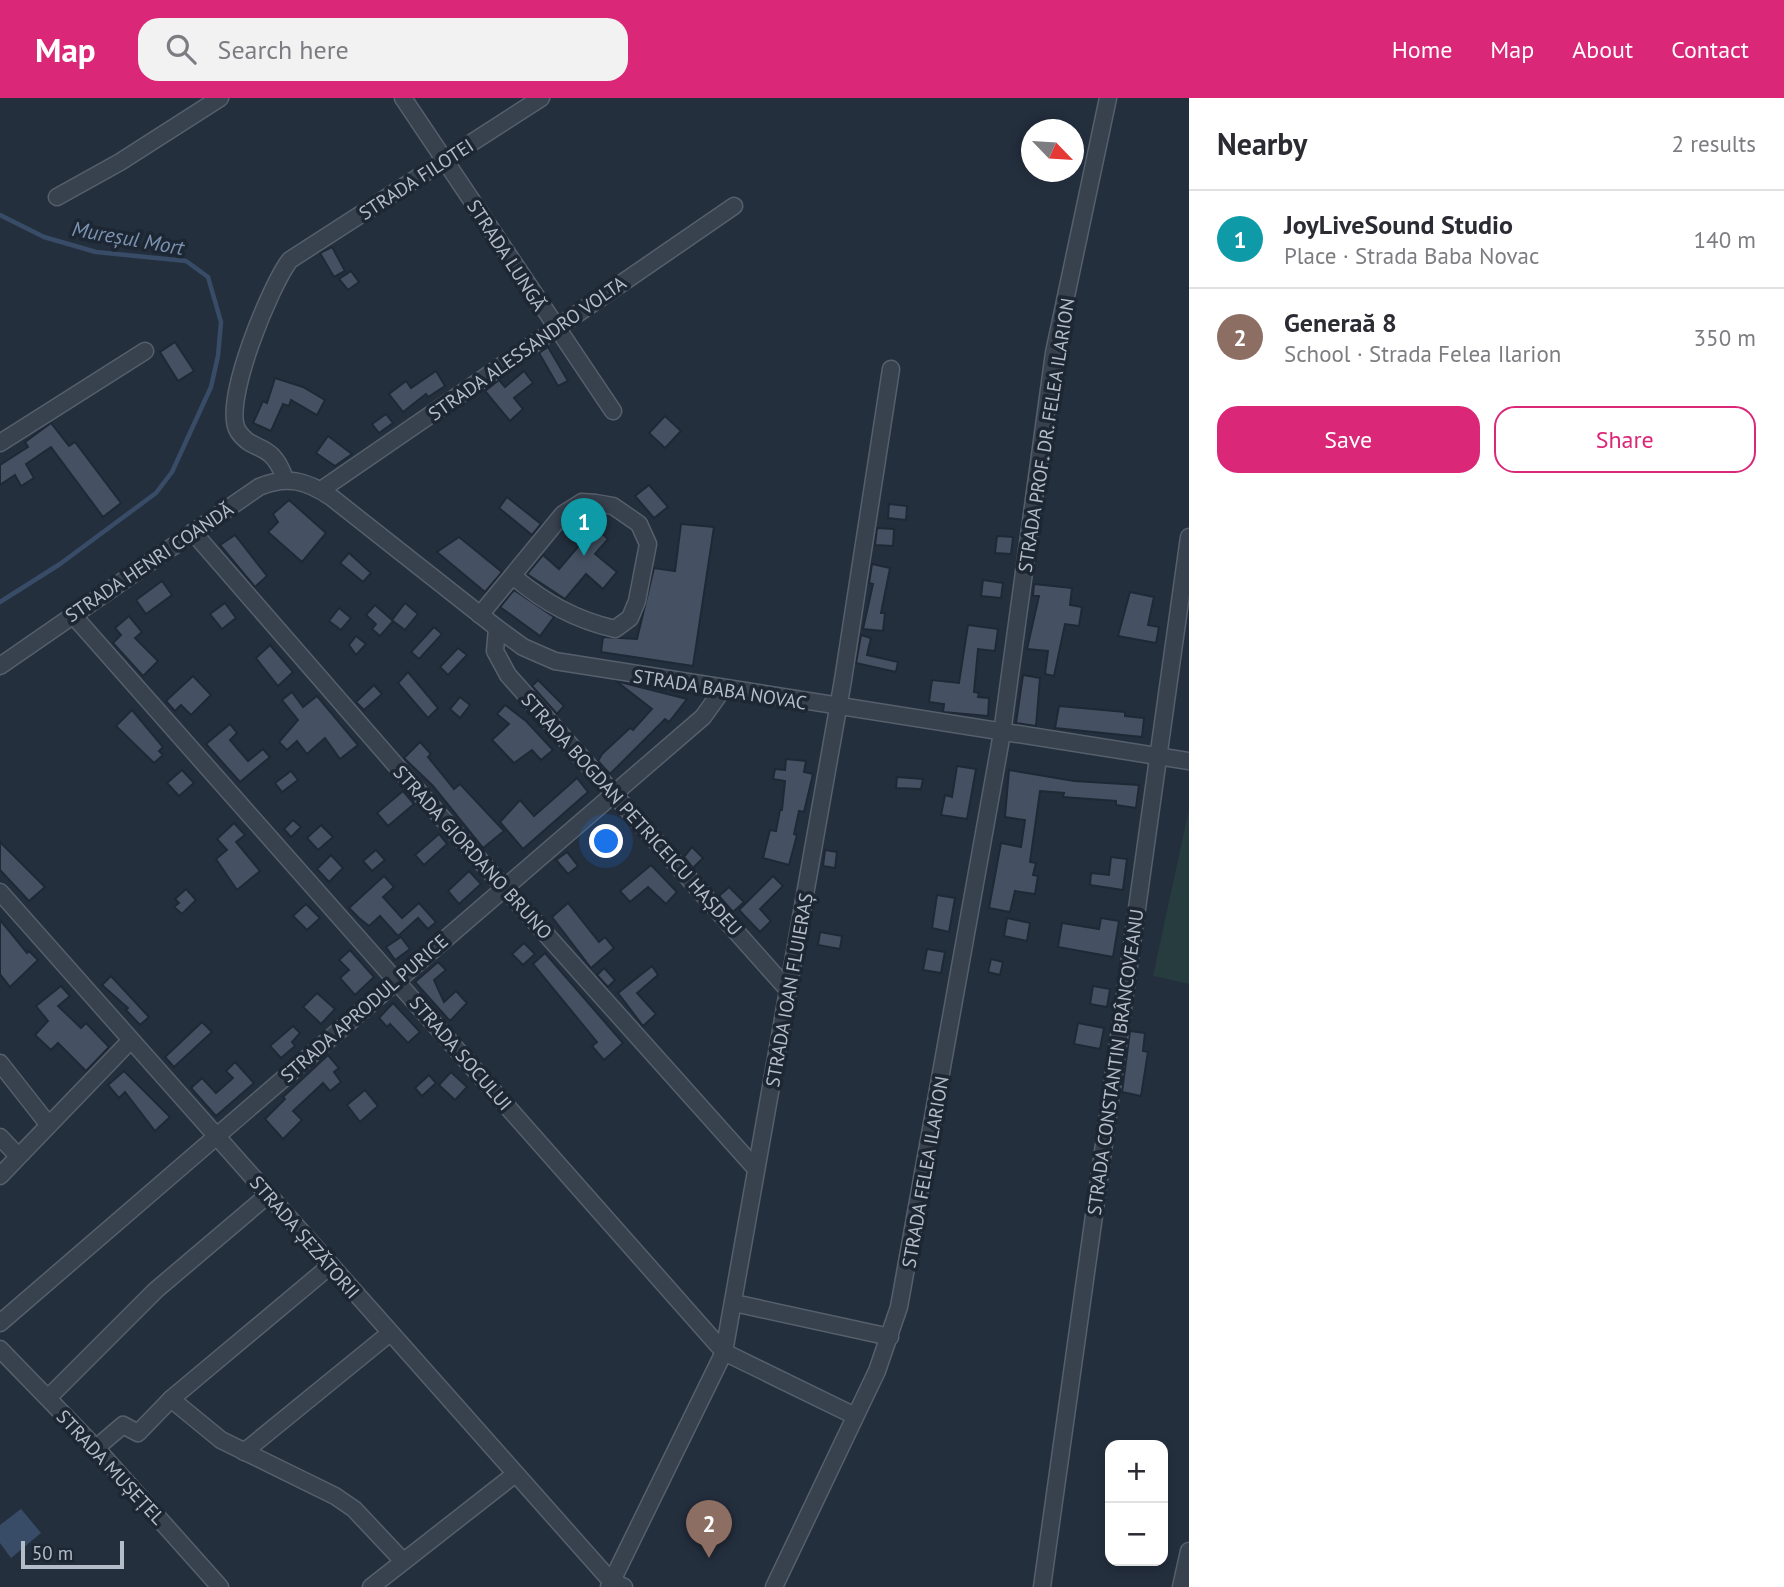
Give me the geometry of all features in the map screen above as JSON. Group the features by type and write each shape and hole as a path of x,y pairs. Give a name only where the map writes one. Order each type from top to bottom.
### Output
{"street":[{"path":"57,197 120,162 220,98"},
{"name":"STRADA LUNGĂ","path":"403,98 613,411"},
{"name":"STRADA FILOTEI","path":"285,479 275,457 241,435 235,419 238,389 259,319 271,290 290,260 541,98"},
{"name":"STRADA PROF. DR. FELEA ILARION","path":"1002,733 1054,353 1108,98"},
{"name":"STRADA ALESSANDRO VOLTA","path":"314,487 734,206"},
{"path":"0,443 145,351"},
{"name":"STRADA IOAN FLUIERAȘ","path":"615,1585 724,1352 839,708 891,369"},
{"path":"285,479 314,487"},
{"name":"STRADA HENRI COANDĂ","path":"0,666 260,487 285,479"},
{"name":"STRADA BABA NOVAC","path":"314,487 497,628 530,651 555,661 839,708 1189,761"},
{"path":"481,615 563,514 582,502 612,506 639,524 648,544 637,601 630,618 615,629 589,623 560,610 514,577"},
{"name":"STRADA GIORDANO BRUNO","path":"193,532 756,1169"},
{"name":"STRADA CONSTANTIN BRÂNCOVEANU","path":"1042,1587 1189,537"},
{"name":"STRADA SOCULUI","path":"72,614 724,1352 855,1416"},
{"name":"STRADA BOGDAN PETRICEICU HAȘDEU","path":"497,628 495,651 508,675 789,991"},
{"name":"STRADA APRODUL PURICE","path":"0,1322 703,716 723,689"},
{"name":"STRADA FELEA ILARION","path":"774,1587 890,1337 908,1270 1002,733"},
{"name":"STRADA ȘEZĂTORII","path":"0,892 514,1475 615,1585"},
{"path":"0,1176 130,1041"},
{"path":"0,1063 48,1124"},
{"path":"0,1137 18,1156"},
{"path":"48,1398 156,1290 268,1195"},
{"path":"96,1448 121,1426 138,1433 172,1399 330,1266"},
{"path":"734,1303 890,1337"},
{"path":"244,1452 390,1333"},
{"name":"STRADA MUȘEȚEL","path":"0,1349 96,1448 220,1587"},
{"path":"172,1399 209,1432 335,1496 354,1509 402,1560"},
{"path":"371,1587 402,1560 514,1475"},
{"path":"1184,1586 1189,1551"}],"green space":[{"path":"1189,809 1189,984 1153,976"}],"water":[{"path":"21,1509 41,1533 11,1558 0,1543 0,1525"}],"building":[{"path":"332,247 345,271 334,277 320,253"},
{"path":"351,271 359,282 348,290 339,279"},
{"path":"175,342 194,371 178,381 160,352"},
{"path":"548,347 568,381 558,386 539,353"},
{"path":"436,371 445,386 428,397 426,394 403,412 389,394 406,381 411,388"},
{"path":"524,371 533,383 514,398 523,409 510,421 485,391 499,380 505,387"},
{"path":"275,378 303,387 325,400 317,415 291,400 289,406 283,404 271,431 253,423 263,401 267,403"},
{"path":"386,414 393,423 379,433 372,424"},
{"path":"665,416 681,431 665,448 649,433"},
{"path":"51,423 69,446 75,442 121,503 103,517 51,447 26,464 34,478 21,486 15,475 0,485 0,465 28,447 25,442"},
{"path":"328,436 352,454 335,466 316,453"},
{"path":"649,485 668,507 654,518 635,496"},
{"path":"507,497 541,524 532,535 499,508"},
{"path":"289,500 326,533 302,562 268,532 278,522 273,514"},
{"path":"889,504 907,506 906,520 888,518"},
{"path":"681,524 714,527 693,666 601,652 603,637 637,639 654,568 675,571"},
{"path":"595,527 608,539 595,554 617,572 603,589 586,574 565,599 527,574 543,555 559,569"},
{"path":"877,528 894,529 893,546 875,545"},
{"path":"235,535 267,576 255,587 220,545"},
{"path":"997,536 1013,537 1011,554 995,553"},
{"path":"459,537 502,572 485,592 437,552"},
{"path":"349,553 371,573 363,582 340,563"},
{"path":"872,564 890,568 881,613 885,613 883,631 863,629 873,584 869,583"},
{"path":"983,580 1003,583 1001,598 981,596"},
{"path":"162,581 172,595 146,614 136,600"},
{"path":"1034,584 1072,588 1070,605 1082,607 1079,626 1065,624 1054,676 1045,674 1048,651 1027,649 1039,596 1033,596"},
{"path":"514,590 554,617 540,636 500,607"},
{"path":"1130,592 1154,597 1148,625 1159,627 1156,643 1118,636"},
{"path":"225,603 236,618 222,629 210,614"},
{"path":"405,603 418,614 405,630 393,621 380,636 372,629 376,624 366,615 375,605 392,620"},
{"path":"339,608 351,618 341,630 329,621"},
{"path":"129,616 142,632 135,638 158,661 143,676 113,643 121,635 115,628"},
{"path":"968,625 998,629 995,651 978,649 974,692 979,693 978,697 989,698 988,716 943,712 944,704 929,702 932,680 959,683"},
{"path":"434,627 442,634 419,659 411,652"},
{"path":"861,635 871,638 867,655 898,662 896,672 856,663"},
{"path":"356,636 366,644 356,655 349,645"},
{"path":"270,645 293,672 278,686 256,658"},
{"path":"458,648 467,655 448,675 440,667"},
{"path":"408,672 438,708 428,718 398,683"},
{"path":"1023,675 1040,678 1036,726 1016,723"},
{"path":"193,676 211,695 191,715 181,705 175,711 166,701"},
{"path":"538,680 564,706 557,714 532,686"},
{"path":"616,681 687,699 669,722 665,719 610,774 598,761 602,754 630,728 633,730 652,709"},
{"path":"374,685 382,694 364,710 356,702"},
{"path":"292,692 303,707 317,696 358,745 340,759 325,738 307,754 297,741 287,750 279,742 298,720 282,700"},
{"path":"460,697 470,705 460,718 450,709"},
{"path":"505,705 526,721 553,750 541,760 532,750 514,763 492,740 509,724 497,714"},
{"path":"1059,706 1125,712 1125,716 1144,718 1142,737 1055,728"},
{"path":"132,710 163,747 159,751 163,755 154,763 116,726"},
{"path":"230,724 237,733 230,740 248,761 263,749 270,757 240,782 206,744"},
{"path":"420,742 431,754 428,757 454,789 460,784 504,831 483,848 433,786 404,758"},
{"path":"786,759 806,761 804,772 813,774 804,812 799,811 794,834 797,835 789,865 763,858 770,830 776,831 782,810 785,781 773,779 775,769 785,770"},
{"path":"957,766 976,769 967,819 941,815 945,795 952,797"},
{"path":"182,770 194,783 179,796 167,783"},
{"path":"1009,770 1074,781 1139,785 1136,808 1116,805 1116,801 1063,797 1064,793 1040,791 1030,862 1036,863 1033,875 1038,876 1035,894 1015,891 1010,912 989,908 1001,843 1021,847 1025,820 1005,817"},
{"path":"291,771 298,780 282,792 275,783"},
{"path":"897,777 923,779 921,789 896,788"},
{"path":"577,778 588,792 523,849 500,822 520,800 534,816"},
{"path":"403,791 414,804 388,826 377,813"},
{"path":"293,820 301,827 291,837 284,829"},
{"path":"234,823 245,835 236,842 260,871 237,890 216,859 227,850 217,839"},
{"path":"321,825 333,837 318,850 307,838"},
{"path":"439,834 447,844 424,865 415,855"},
{"path":"0,842 45,887 29,901 0,870"},
{"path":"692,847 703,858 693,868 684,857"},
{"path":"376,850 385,860 372,871 363,861"},
{"path":"825,850 837,852 835,868 823,866"},
{"path":"567,852 578,866 568,874 556,860"},
{"path":"331,855 343,868 329,882 317,869"},
{"path":"1111,857 1127,859 1123,890 1090,885 1091,873 1109,875"},
{"path":"651,865 677,892 666,904 648,887 630,902 620,891"},
{"path":"469,871 481,884 459,904 448,891"},
{"path":"384,876 394,887 383,897 402,918 419,903 436,922 428,929 418,918 398,936 380,916 369,926 359,918 349,908"},
{"path":"773,876 783,886 760,909 771,921 760,932 739,910"},
{"path":"729,887 744,902 733,912 719,896"},
{"path":"186,889 196,900 182,914 174,907 179,903 175,899"},
{"path":"937,895 955,898 949,932 932,928"},
{"path":"568,903 599,942 605,937 614,948 591,968 552,917"},
{"path":"306,904 320,918 307,930 293,916"},
{"path":"1007,918 1030,923 1027,941 1004,936"},
{"path":"1101,918 1119,921 1113,957 1058,947 1062,923 1099,929"},
{"path":"0,920 27,953 29,951 38,960 10,987 0,974"},
{"path":"820,932 842,936 840,949 818,945"},
{"path":"401,937 410,949 395,960 386,947"},
{"path":"524,943 535,954 523,965 512,954"},
{"path":"927,949 945,952 941,973 923,970"},
{"path":"350,950 374,977 355,995 340,978 349,970 339,960"},
{"path":"545,953 623,1043 604,1060 592,1046 597,1042 533,964"},
{"path":"991,959 1003,962 1000,975 988,972"},
{"path":"438,962 446,970 434,980 444,1002 456,991 467,1003 450,1021 415,982"},
{"path":"652,966 658,975 637,993 656,1014 643,1026 618,993"},
{"path":"604,968 615,980 608,987 597,975"},
{"path":"111,976 149,1017 140,1025 126,1010 128,1008 102,985"},
{"path":"61,986 70,996 58,1006 81,1028 86,1023 109,1047 86,1071 58,1043 51,1050 35,1035 48,1021 36,1006"},
{"path":"1093,986 1110,989 1107,1007 1090,1004"},
{"path":"317,993 335,1009 321,1024 303,1007"},
{"path":"393,1003 420,1032 408,1043 390,1024 387,1027 379,1018"},
{"path":"202,1022 212,1032 174,1067 165,1057"},
{"path":"1078,1023 1104,1028 1100,1049 1074,1044"},
{"path":"293,1026 300,1033 292,1042 295,1046 281,1058 270,1046"},
{"path":"1130,1031 1145,1033 1143,1051 1148,1052 1141,1096 1122,1092"},
{"path":"328,1055 339,1068 334,1072 341,1082 330,1091 323,1083 293,1111 302,1120 283,1139 265,1119 285,1099 283,1097"},
{"path":"235,1062 254,1083 216,1116 191,1088 202,1078 216,1093 233,1078 226,1071"},
{"path":"124,1071 170,1117 155,1131 125,1092 119,1098 108,1085"},
{"path":"451,1072 467,1087 455,1100 439,1085"},
{"path":"429,1075 436,1083 422,1096 415,1088"},
{"path":"365,1090 378,1106 360,1122 347,1105"}],"waterway":[{"name":"Mureșul Mort","path":"0,215 44,237 96,252 186,261 208,277 221,322 218,356 211,387 172,472 156,493 60,564 0,602"}],"place":[{"name":"JoyLiveSound Studio","path":"584,556"},
{"name":"Generaă 8","path":"709,1558"}]}
